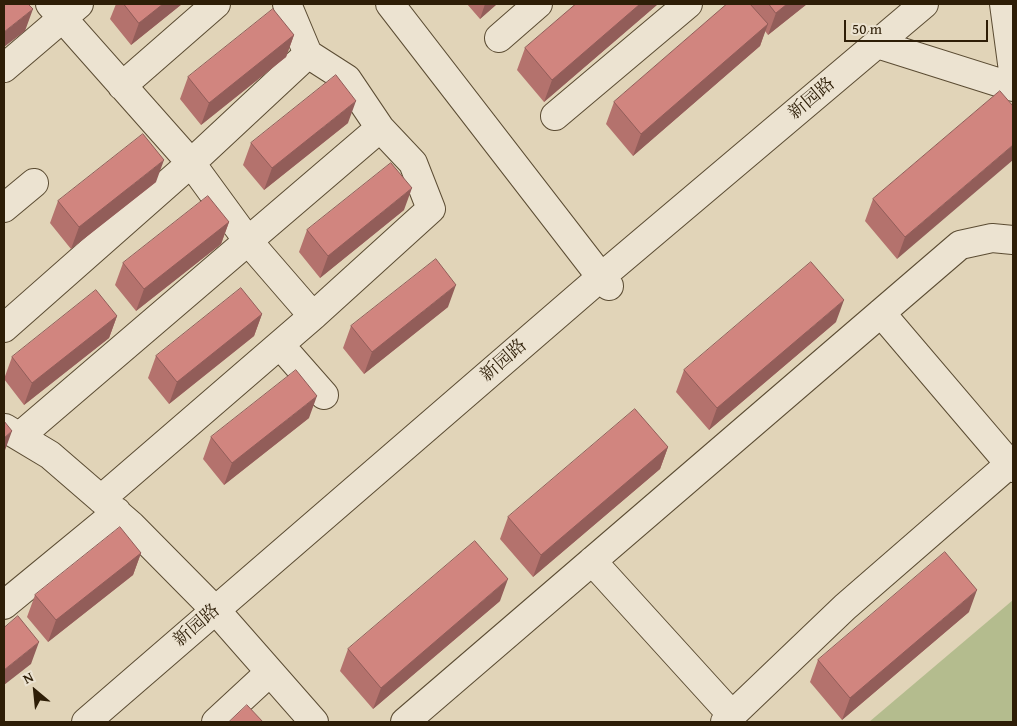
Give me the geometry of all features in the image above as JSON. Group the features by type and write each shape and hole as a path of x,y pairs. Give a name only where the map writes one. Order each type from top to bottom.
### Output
{"street":[{"path":"122,86 216,4"},
{"path":"4,606 280,345 431,209 413,163 380,128 347,79 308,54 286,4"},
{"path":"390,4 605,281"},
{"path":"499,38 538,4"},
{"path":"555,116 688,4"},
{"path":"1004,4 1013,71"},
{"name":"新园路","path":"86,722 880,45 920,6"},
{"path":"4,68 64,9 122,86 191,163 248,241 313,316"},
{"path":"880,45 1013,86"},
{"path":"4,328 191,163 308,54"},
{"path":"314,722 217,612 109,506 50,454 12,432 248,241 380,128"},
{"path":"4,208 34,183"},
{"path":"405,722 960,245 992,238 1013,240"},
{"path":"592,561 728,719 845,607 1012,464 881,313"},
{"path":"280,345 324,395"},
{"name":"新园路","path":"98,722 217,612"},
{"path":"216,722 270,672"}],"green space":[{"path":"1013,600 1013,722 869,722"}],"building":[{"path":"4,4 28,4 33,9 4,32"},
{"path":"124,4 163,4 139,23"},
{"path":"576,4 640,4 552,80 525,48"},
{"path":"727,4 750,4 768,24 641,134 614,102"},
{"path":"769,4 787,4 776,13"},
{"path":"273,9 294,35 209,103 188,77"},
{"path":"336,75 356,101 272,168 251,143"},
{"path":"1000,91 1013,106 1013,145 905,237 873,199"},
{"path":"143,134 164,160 79,227 58,201"},
{"path":"391,163 412,188 328,256 307,230"},
{"path":"208,196 229,222 144,289 123,263"},
{"path":"436,259 456,285 372,352 351,326"},
{"path":"811,262 844,300 717,408 684,370"},
{"path":"241,288 262,314 177,382 156,356"},
{"path":"96,290 117,316 32,383 12,357"},
{"path":"296,370 317,396 232,463 211,437"},
{"path":"635,409 668,447 541,555 508,517"},
{"path":"4,421 12,431 4,438"},
{"path":"120,527 141,553 56,620 35,595"},
{"path":"475,541 508,579 381,688 348,649"},
{"path":"945,552 977,590 850,698 818,660"},
{"path":"18,616 39,642 4,670 4,628"},
{"path":"247,705 263,722 229,722"}]}
